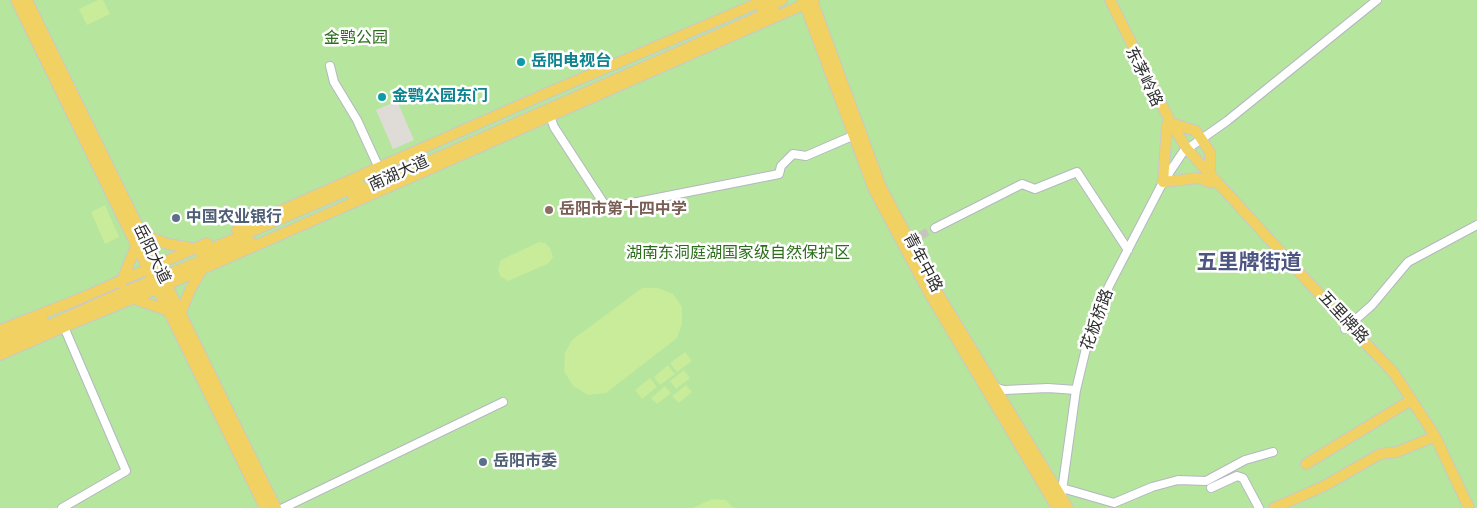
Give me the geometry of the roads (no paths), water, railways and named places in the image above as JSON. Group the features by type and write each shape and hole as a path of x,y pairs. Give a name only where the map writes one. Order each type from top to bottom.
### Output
{"main road":[{"name":"岳阳大道","path":"16,0 136,246 157,276 180,315 276,508"},
{"name":"岳阳大道","path":"27,0 141,234 168,312 265,508"},
{"path":"0,356 131,298 157,276 196,248 765,0"},
{"name":"南湖大道","path":"0,338 208,254 782,0"},
{"name":"东茅岭路","path":"1106,0 1169,124 1185,151"},
{"name":"东茅岭路","path":"1110,0 1169,124"},
{"path":"157,276 201,269 807,1"},
{"name":"南湖大道","path":"208,254 283,227 453,150 807,1"},
{"name":"青年中路","path":"807,1 858,134 881,187 936,290 993,386 1062,492 1068,508"},
{"path":"1169,124 1196,131 1202,139 1210,152 1210,178 1163,182 1169,124"},
{"name":"青年中路","path":"858,134 874,190 929,293 1058,508"},
{"name":"五里牌路","path":"1185,151 1390,376 1431,438 1464,508"},
{"path":"0,330 120,288 141,234 168,244 196,248 208,254 180,315 131,298 120,288"},
{"name":"南湖大道","path":"0,347 120,288"},
{"name":"五里牌路","path":"1347,327 1394,372 1435,436 1469,508"},
{"path":"1306,464 1408,402"},
{"path":"1274,508 1324,486 1380,454 1397,452 1431,438"}],"street":[{"path":"1185,151 1377,0"},
{"path":"330,66 334,82 357,120 379,168"},
{"path":"550,116 554,127 606,206 612,207 779,174 781,166 794,154 806,156 858,134"},
{"name":"花板桥路","path":"1058,508 1062,492 1076,390 1088,340 1109,286 1163,182 1185,151"},
{"path":"936,228 1022,184 1035,189 1077,172 1128,250"},
{"path":"1347,327 1372,305 1408,262 1477,225"},
{"path":"62,508 126,471 64,327"},
{"path":"993,386 1004,390 1048,388 1076,390"},
{"path":"282,508 503,402"},
{"path":"1062,492 1114,503 1152,487 1178,480 1206,481 1245,460 1273,452"},
{"path":"1211,488 1237,476 1243,478 1259,508"}],"tunnel":[{"path":"910,241 935,228"}],"place":[{"name":"岳阳电视台","path":"521,62"},
{"name":"金鹗公园东门","path":"382,97"},
{"name":"岳阳市第十四中学","path":"549,210"},
{"name":"中国农业银行","path":"176,218"},
{"name":"岳阳市委","path":"483,462"}],"district":[{"name":"五里牌街道","path":"1249,264"}],"park label":[{"name":"金鹗公园","path":"356,39"},
{"name":"湖南东洞庭湖国家级自然保护区","path":"738,254"}]}
